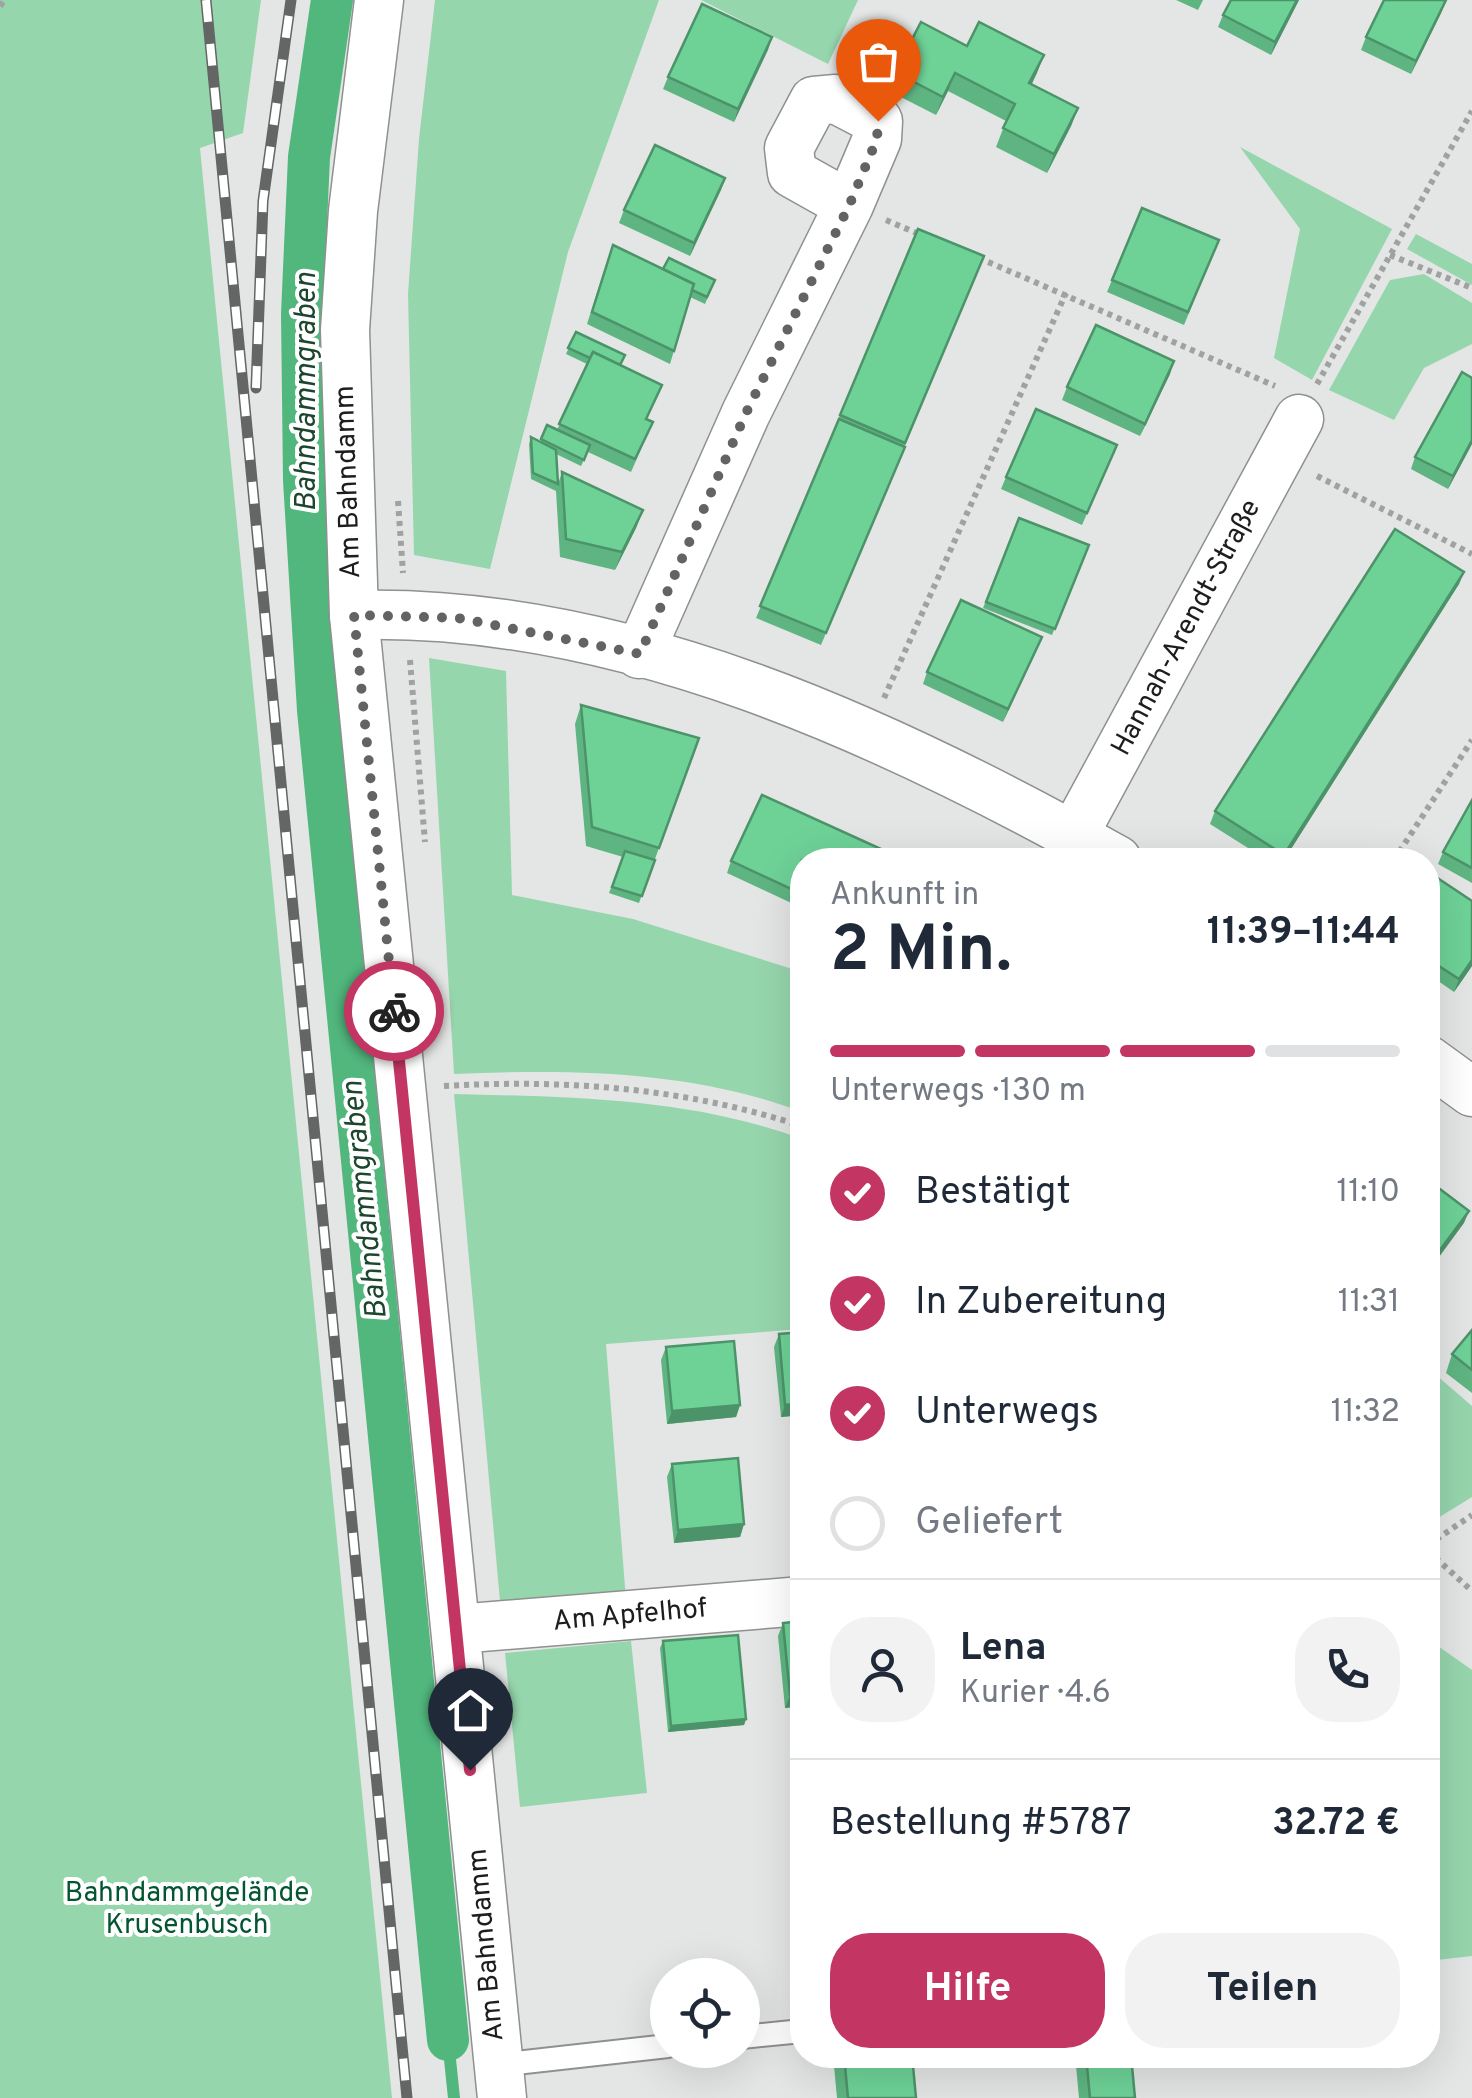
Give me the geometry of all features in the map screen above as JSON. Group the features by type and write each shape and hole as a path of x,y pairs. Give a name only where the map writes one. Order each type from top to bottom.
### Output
{"street":[{"name":"Am Bahndamm","path":"379,0 344,330 354,615 500,2082"},
{"path":"640,654 746,413 849,206"},
{"name":"Hannah-Arendt-Straße","path":"1074,836 1295,426"},
{"path":"354,615 406,614 511,626 640,654 768,694 1095,848"},
{"path":"1440,1069 1472,1092"},
{"name":"Am Apfelhof","path":"457,1629 790,1602"}],"lane":[{"path":"760,2036 790,2032"},
{"path":"500,2082 650,2050"}],"path":[{"path":"0,6 5,0"},
{"path":"1295,426 1472,111"},
{"path":"849,206 940,242"},
{"path":"1390,255 1472,288"},
{"path":"976,256 1066,293 1295,426 1472,554"},
{"path":"883,698 1066,293"},
{"path":"397,492 425,850"},
{"path":"1402,848 1472,740"},
{"path":"443,1066 446,1105"},
{"path":"444,1086 540,1083 641,1088 721,1102 790,1122"},
{"path":"1440,1539 1472,1515"},
{"path":"1440,1560 1472,1591"}],"green space":[{"name":"Bahndammgelände Krusenbusch","path":"0,0 261,0 243,133 200,148 392,2098 0,2098"},
{"path":"435,0 659,0 568,252 490,569 414,555 408,294 419,139"},
{"path":"701,0 858,0 828,64"},
{"path":"1240,147 1392,229 1312,380 1274,358 1300,229"},
{"path":"1416,234 1472,264 1472,285 1407,249"},
{"path":"1424,274 1472,303 1472,344 1424,368 1394,420 1329,390 1390,280"},
{"path":"429,658 506,671 512,895 633,919 790,968 790,1108 717,1088 630,1075 454,1074"},
{"path":"454,1094 631,1102 717,1115 790,1135 790,1330 606,1344 626,1600 501,1612"},
{"path":"1440,1378 1472,1406 1472,1497 1440,1517"},
{"path":"631,1641 647,1793 520,1807 505,1653"},
{"path":"1440,1647 1472,1670 1472,1956 1440,1960"}],"building":[{"path":"1231,0 1297,0 1275,42 1223,15"},
{"path":"1384,0 1446,0 1416,61 1366,37"},
{"path":"702,4 772,37 738,109 668,77"},
{"path":"921,22 967,46 979,22 1044,55 1029,83 1078,108 1054,154 1003,128 1015,104 955,73 943,97 895,72"},
{"path":"655,145 725,178 694,243 624,210"},
{"path":"1142,208 1219,240 1188,312 1112,280"},
{"path":"918,229 984,256 905,443 840,415"},
{"path":"613,245 694,284 674,351 592,312"},
{"path":"669,258 715,280 707,297 692,290 694,284 663,269"},
{"path":"1096,325 1174,361 1145,424 1067,387"},
{"path":"576,332 625,355 620,365 593,352 590,358 568,348"},
{"path":"593,352 662,385 646,419 653,422 635,459 559,424"},
{"path":"1462,372 1472,378 1472,440 1453,476 1415,457"},
{"path":"1036,409 1117,445 1087,513 1006,477"},
{"path":"839,419 905,447 826,633 760,606"},
{"path":"547,425 590,445 584,460 541,439"},
{"path":"531,437 556,450 558,484 533,473"},
{"path":"562,472 643,510 622,552 566,539"},
{"path":"1019,518 1089,545 1055,629 986,602"},
{"path":"1395,529 1464,572 1288,848 1273,848 1215,811"},
{"path":"961,600 1042,637 1008,709 927,672"},
{"path":"581,705 699,738 659,848 592,827"},
{"path":"762,795 879,848 790,848 790,888 731,861"},
{"path":"1472,800 1472,868 1443,852"},
{"path":"625,851 655,860 642,896 612,887"},
{"path":"1440,880 1472,901 1472,960 1459,979 1440,967"},
{"path":"1440,1189 1469,1211 1440,1250"},
{"path":"1472,1330 1472,1370 1452,1354"},
{"path":"790,1333 790,1404 785,1405 779,1334"},
{"path":"734,1341 740,1405 672,1411 666,1347"},
{"path":"738,1458 744,1524 678,1530 672,1464"},
{"path":"790,1622 790,1695 783,1623"},
{"path":"738,1635 746,1719 671,1726 663,1641"},
{"path":"845,2068 913,2068 916,2098 848,2098"},
{"path":"1087,2068 1132,2068 1135,2098 1090,2098"}],"waterway":[{"name":"Bahndammgraben","path":"332,0 309,157 302,314 304,480 318,710 448,2040"},
{"path":"448,2040 454,2098"}],"railway":[{"path":"206,0 407,2098"},
{"path":"256,388 263,201 291,0"}],"way so far":[{"path":"394,1011 354,615 458,618 575,638 640,654 746,413 849,206 877,139 878,121"}],"route":[{"path":"394,1011 470,1770"}]}
